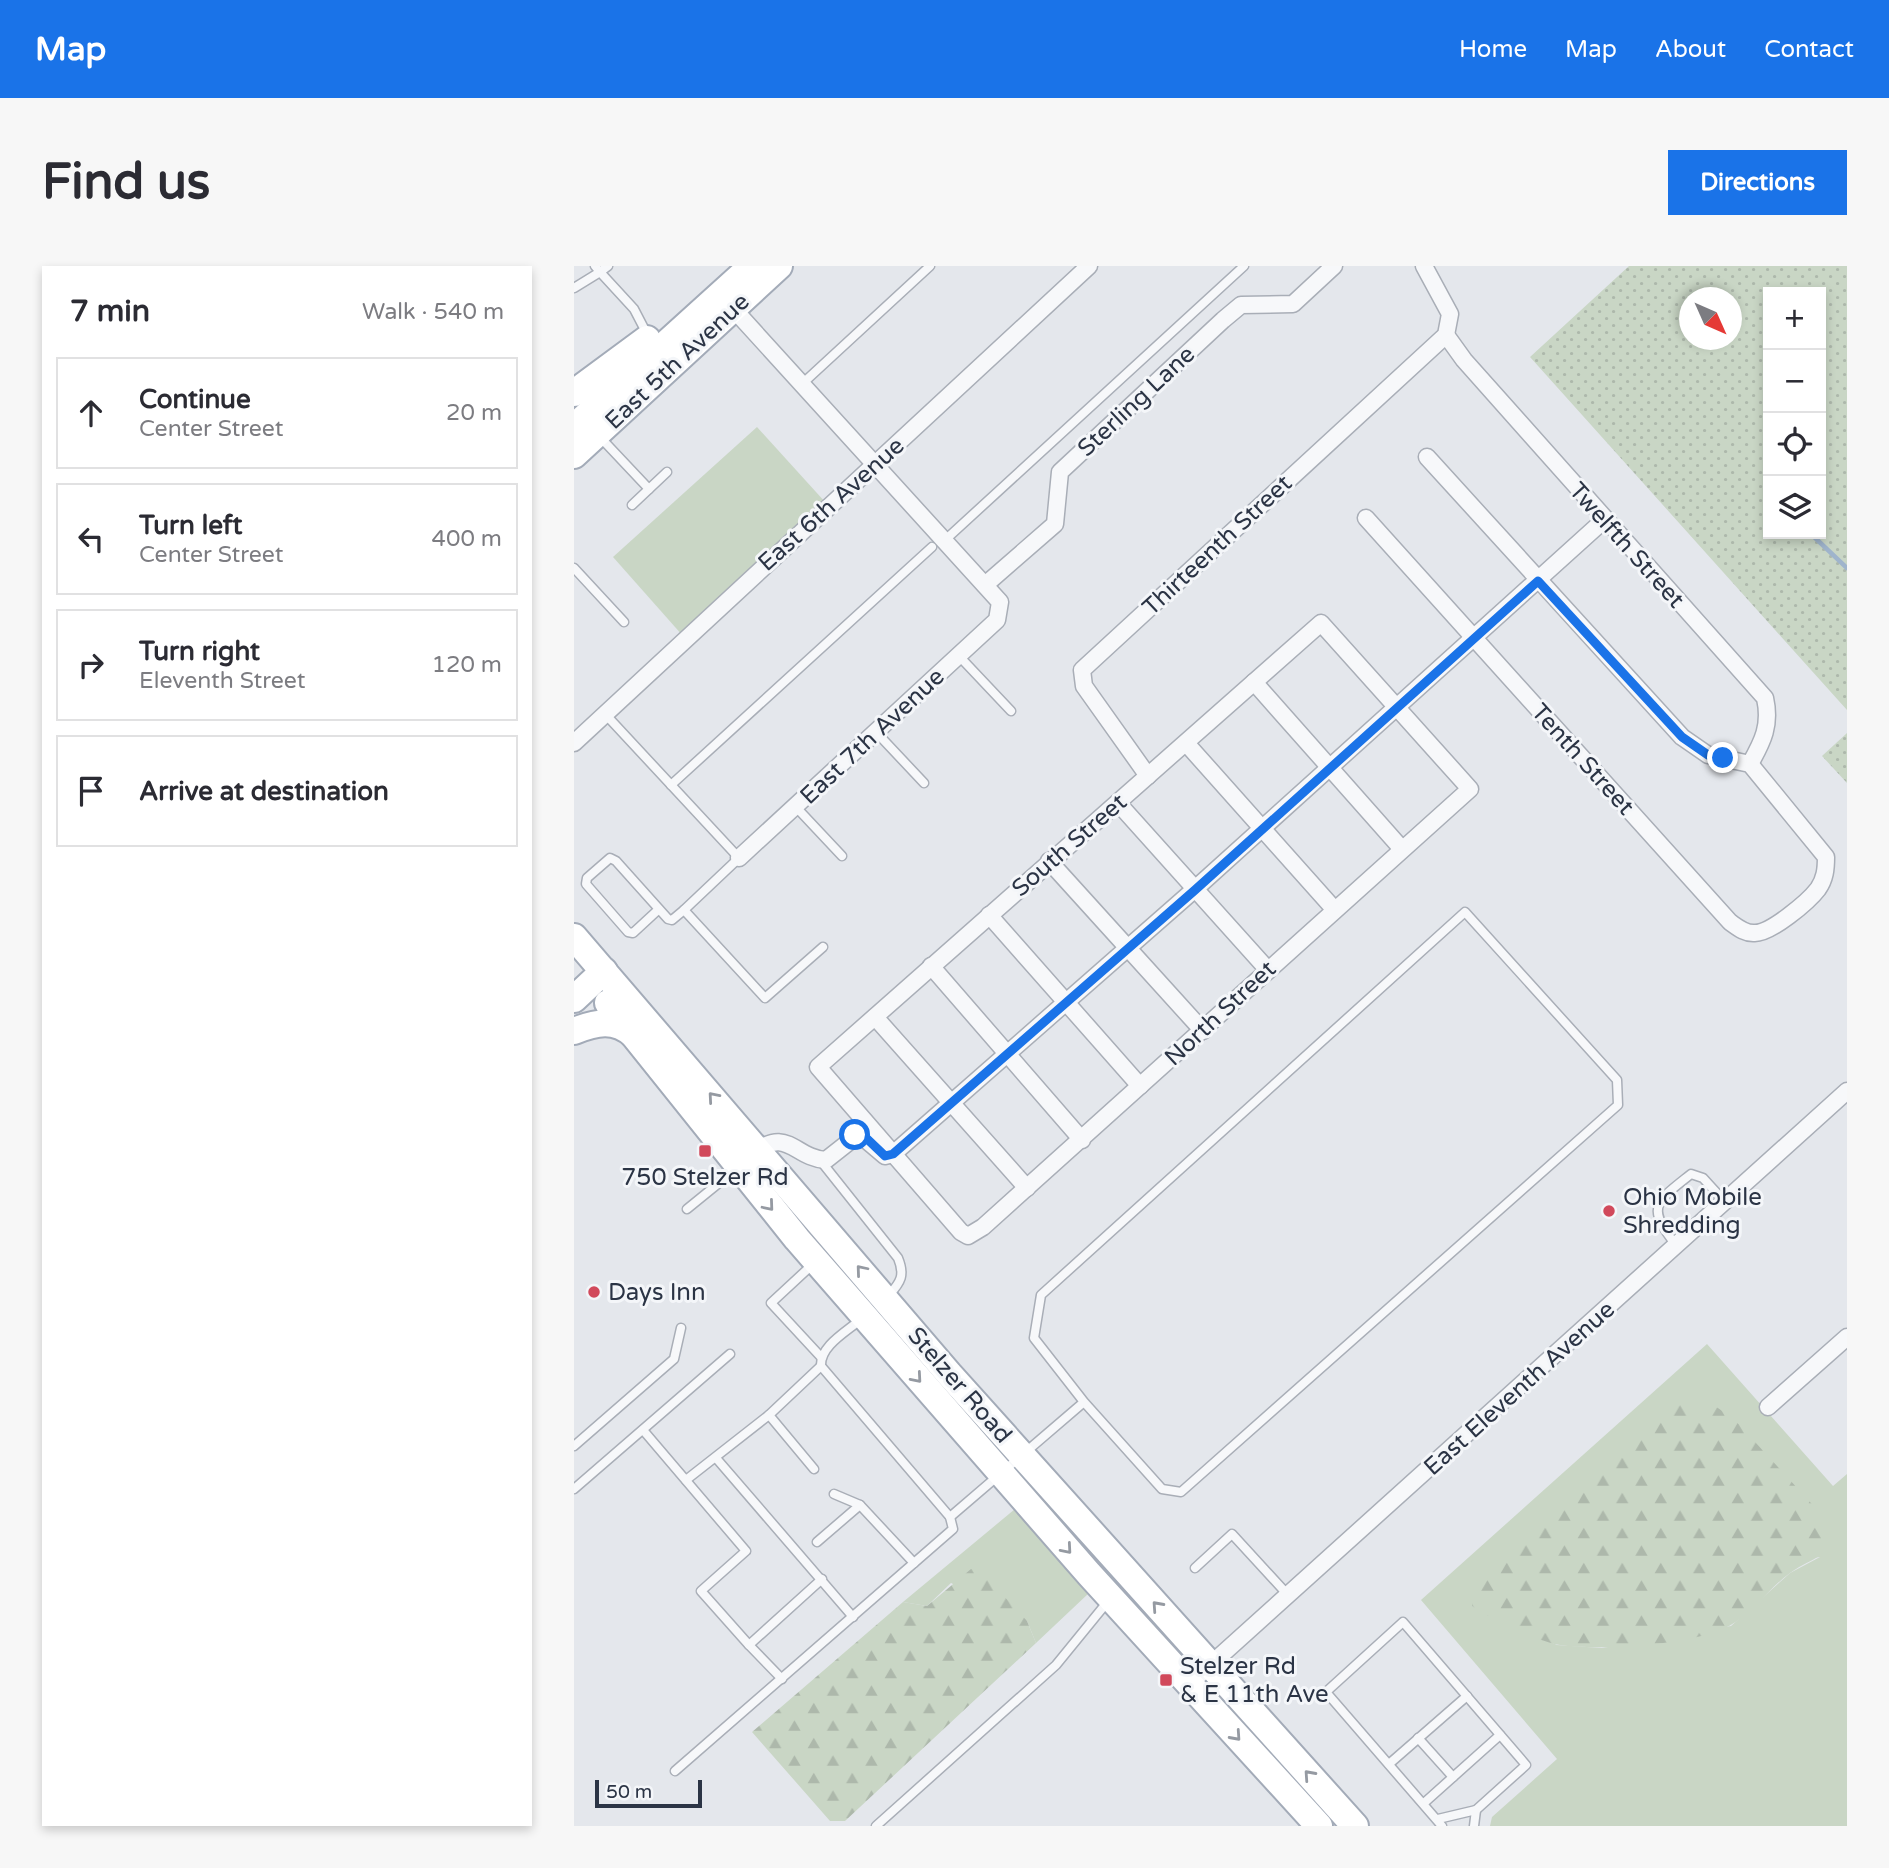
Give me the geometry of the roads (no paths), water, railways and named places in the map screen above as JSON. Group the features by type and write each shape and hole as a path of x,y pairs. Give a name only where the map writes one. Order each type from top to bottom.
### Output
{"main road":[{"name":"East 5th Avenue","path":"574,455 586,430 727,301 779,266"},
{"name":"East 5th Avenue","path":"727,301 749,267"},
{"path":"574,393 649,338 727,301"},
{"name":"Stelzer Road","path":"574,937 594,984 737,1168 816,1262 1189,1684 1338,1821"},
{"path":"574,1026 594,984"},
{"name":"Stelzer Road","path":"594,984 758,1150 885,1299 1210,1665 1338,1821"},
{"path":"574,1031 610,1022 623,1026 635,1036"}],"street":[{"name":"Sterling Lane","path":"985,585 1055,524 1060,472 1223,320 1241,305 1293,304 1334,266"},
{"path":"1424,266 1450,314 1446,335"},
{"name":"East 6th Avenue","path":"574,743 607,716 759,569 876,465 1079,269"},
{"path":"727,301 876,465 938,544 985,585"},
{"name":"Twelfth Street","path":"1446,335 1464,360 1604,520 1765,698 1769,717 1766,735 1750,764"},
{"name":"Thirteenth Street","path":"1148,776 1084,686 1082,670 1446,335"},
{"path":"1427,457 1682,737 1708,755 1750,764"},
{"name":"Tenth Street","path":"1366,518 1730,922 1742,930 1756,934 1780,923 1817,890 1826,872 1826,857 1750,764"},
{"path":"737,1168 758,1150 776,1141 789,1143 820,1160 831,1157 859,1134 885,1156 893,1154 1195,890 1604,520"},
{"name":"East 7th Avenue","path":"739,858 997,620 1000,602 985,585"},
{"name":"South Street","path":"893,1154 818,1067 1049,861 1321,623 1398,706"},
{"path":"1254,682 1401,848"},
{"name":"North Street","path":"893,1154 961,1232 968,1236 983,1227 1082,1140 1267,969 1470,789 1398,706"},
{"path":"1186,743 1334,909"},
{"path":"1118,803 1267,969"},
{"path":"1049,861 1203,1031"},
{"path":"989,915 1140,1086"},
{"path":"931,966 1082,1140"},
{"path":"875,1017 1027,1188"},
{"name":"East Eleventh Avenue","path":"1189,1684 1846,1092"},
{"path":"1768,1407 1847,1337"}],"lane":[{"path":"802,384 930,266"},
{"path":"671,785 1244,266"},
{"path":"574,289 601,268 634,309 649,338"},
{"path":"586,430 649,489"},
{"path":"632,505 667,472"},
{"path":"574,568 624,622"},
{"path":"959,656 1012,711"},
{"path":"607,716 739,858 672,920 668,919 617,861 610,858 587,878 586,884 628,932 633,933 659,909"},
{"path":"877,732 924,783"},
{"path":"795,806 842,856"},
{"path":"684,910 765,998 823,947"},
{"path":"1465,912 1617,1080 1619,1105 1181,1492 1162,1489 1084,1402 1034,1338 1041,1295 1465,912"},
{"path":"686,1480 769,1415 900,1283 903,1269 898,1258 820,1160"},
{"path":"687,1209 737,1168"},
{"path":"1676,1245 1656,1213 1660,1199 1691,1174 1703,1178 1724,1201"},
{"path":"675,1771 953,1529 950,1517 771,1303 816,1262"},
{"path":"574,1446 674,1359 681,1328"},
{"path":"574,1489 730,1354"},
{"path":"950,1517 1084,1402"},
{"path":"769,1415 814,1469"},
{"path":"643,1430 746,1551 701,1591 782,1679"},
{"path":"716,1458 853,1617"},
{"path":"834,1494 860,1505 914,1563"},
{"path":"817,1542 860,1505"},
{"path":"1195,1568 1232,1534 1288,1595"},
{"path":"749,1645 822,1579"},
{"path":"876,1826 1056,1665 1111,1598"},
{"path":"1403,1622 1467,1696 1526,1765 1476,1810 1440,1822 1326,1692 1403,1622"},
{"path":"1389,1764 1467,1696"},
{"path":"1424,1803 1500,1735"},
{"path":"1419,1738 1453,1777"},
{"path":"1474,1826 1476,1810"}],"waterway":[{"path":"1816,539 1847,568"}],"place":[{"name":"750 Stelzer Rd","path":"705,1151"},
{"name":"Ohio Mobile Shredding","path":"1609,1211"},
{"name":"Days Inn","path":"594,1292"},
{"name":"Stelzer Rd & E 11th Ave","path":"1166,1680"}]}
